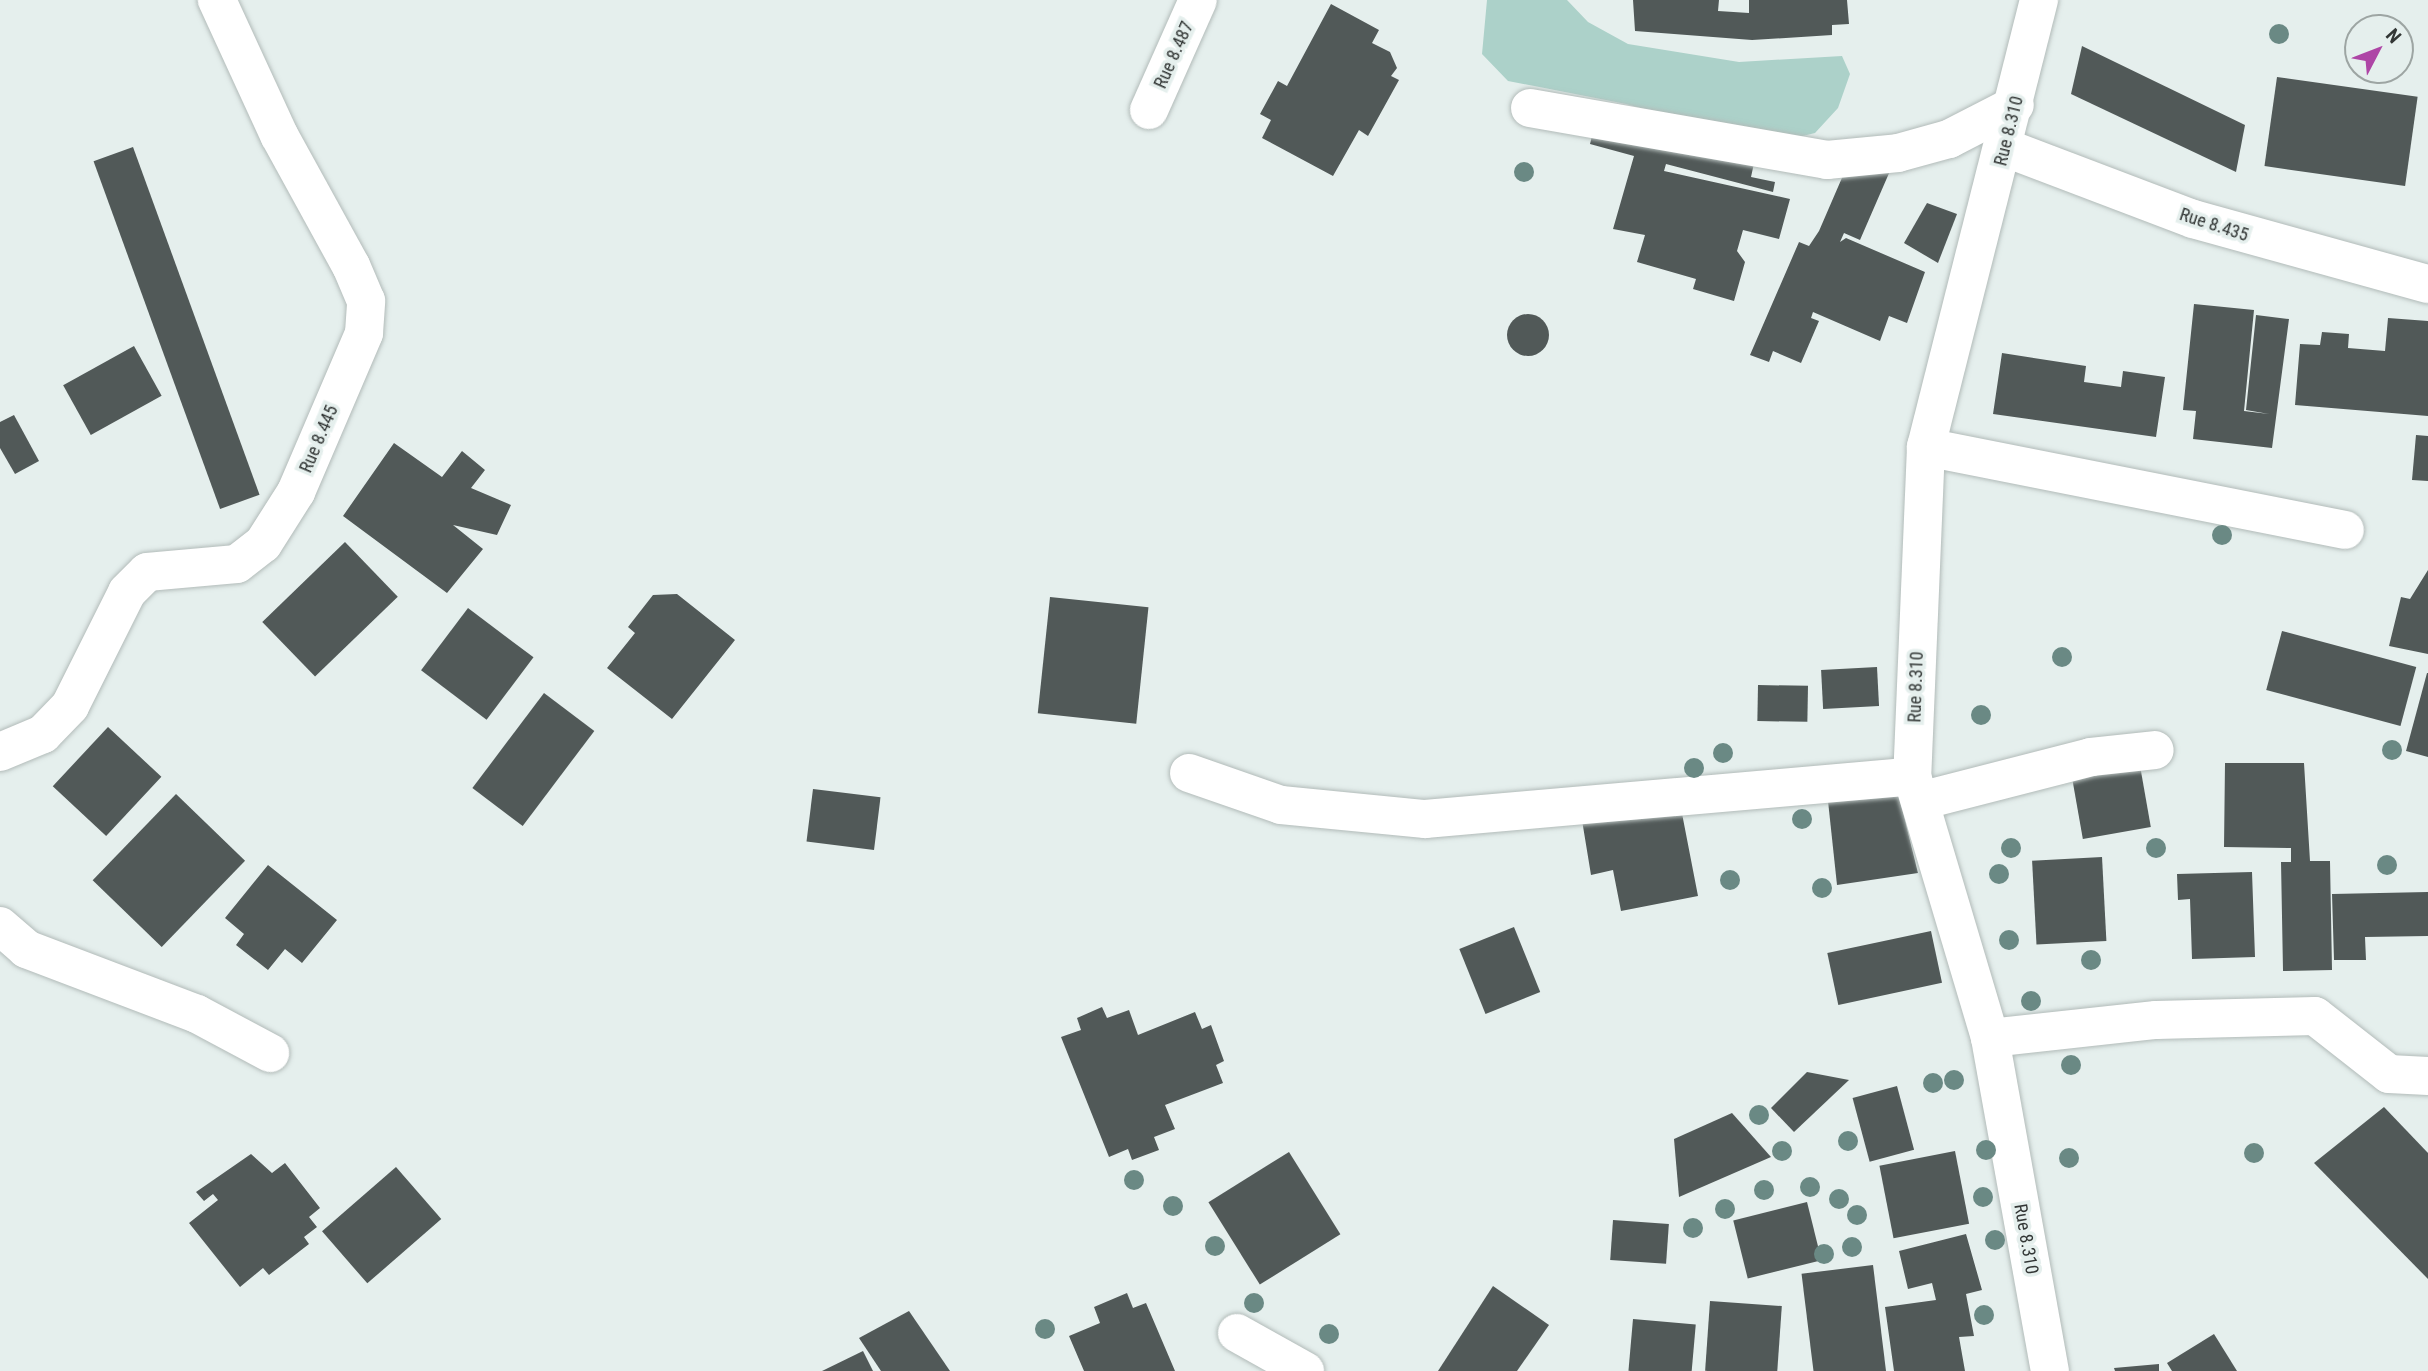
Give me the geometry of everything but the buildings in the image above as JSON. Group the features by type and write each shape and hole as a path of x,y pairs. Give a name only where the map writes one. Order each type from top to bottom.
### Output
{"street":[{"name":"Rue 8.445","path":"0,752 43,734 70,706 127,592 147,572 237,564 263,544 296,492 364,333 366,301 351,266 279,135 216,0"},
{"name":"Rue 8.487","path":"1149,110 1198,0"},
{"name":"Rue 8.310","path":"2039,0 2006,148 1958,302 1926,447 1916,788 1990,1038 2050,1371"},
{"path":"1530,107 1827,160 1898,153 1949,139 2015,105"},
{"name":"Rue 8.435","path":"2006,148 2193,219 2428,284"},
{"path":"1926,447 2346,530"},
{"path":"1189,773 1280,804 1425,819 1916,788 2091,757 2155,750"},
{"path":"0,926 26,949 197,1014 270,1053"},
{"path":"1990,1038 2156,1020 2315,1016 2389,1074 2428,1076"},
{"path":"1237,1333 1306,1371"}],"green space":[{"path":"1487,0 1567,0 1588,22 1628,44 1739,62 1842,56 1850,74 1838,108 1815,133 1770,144 1626,104 1508,81 1482,54"}]}
